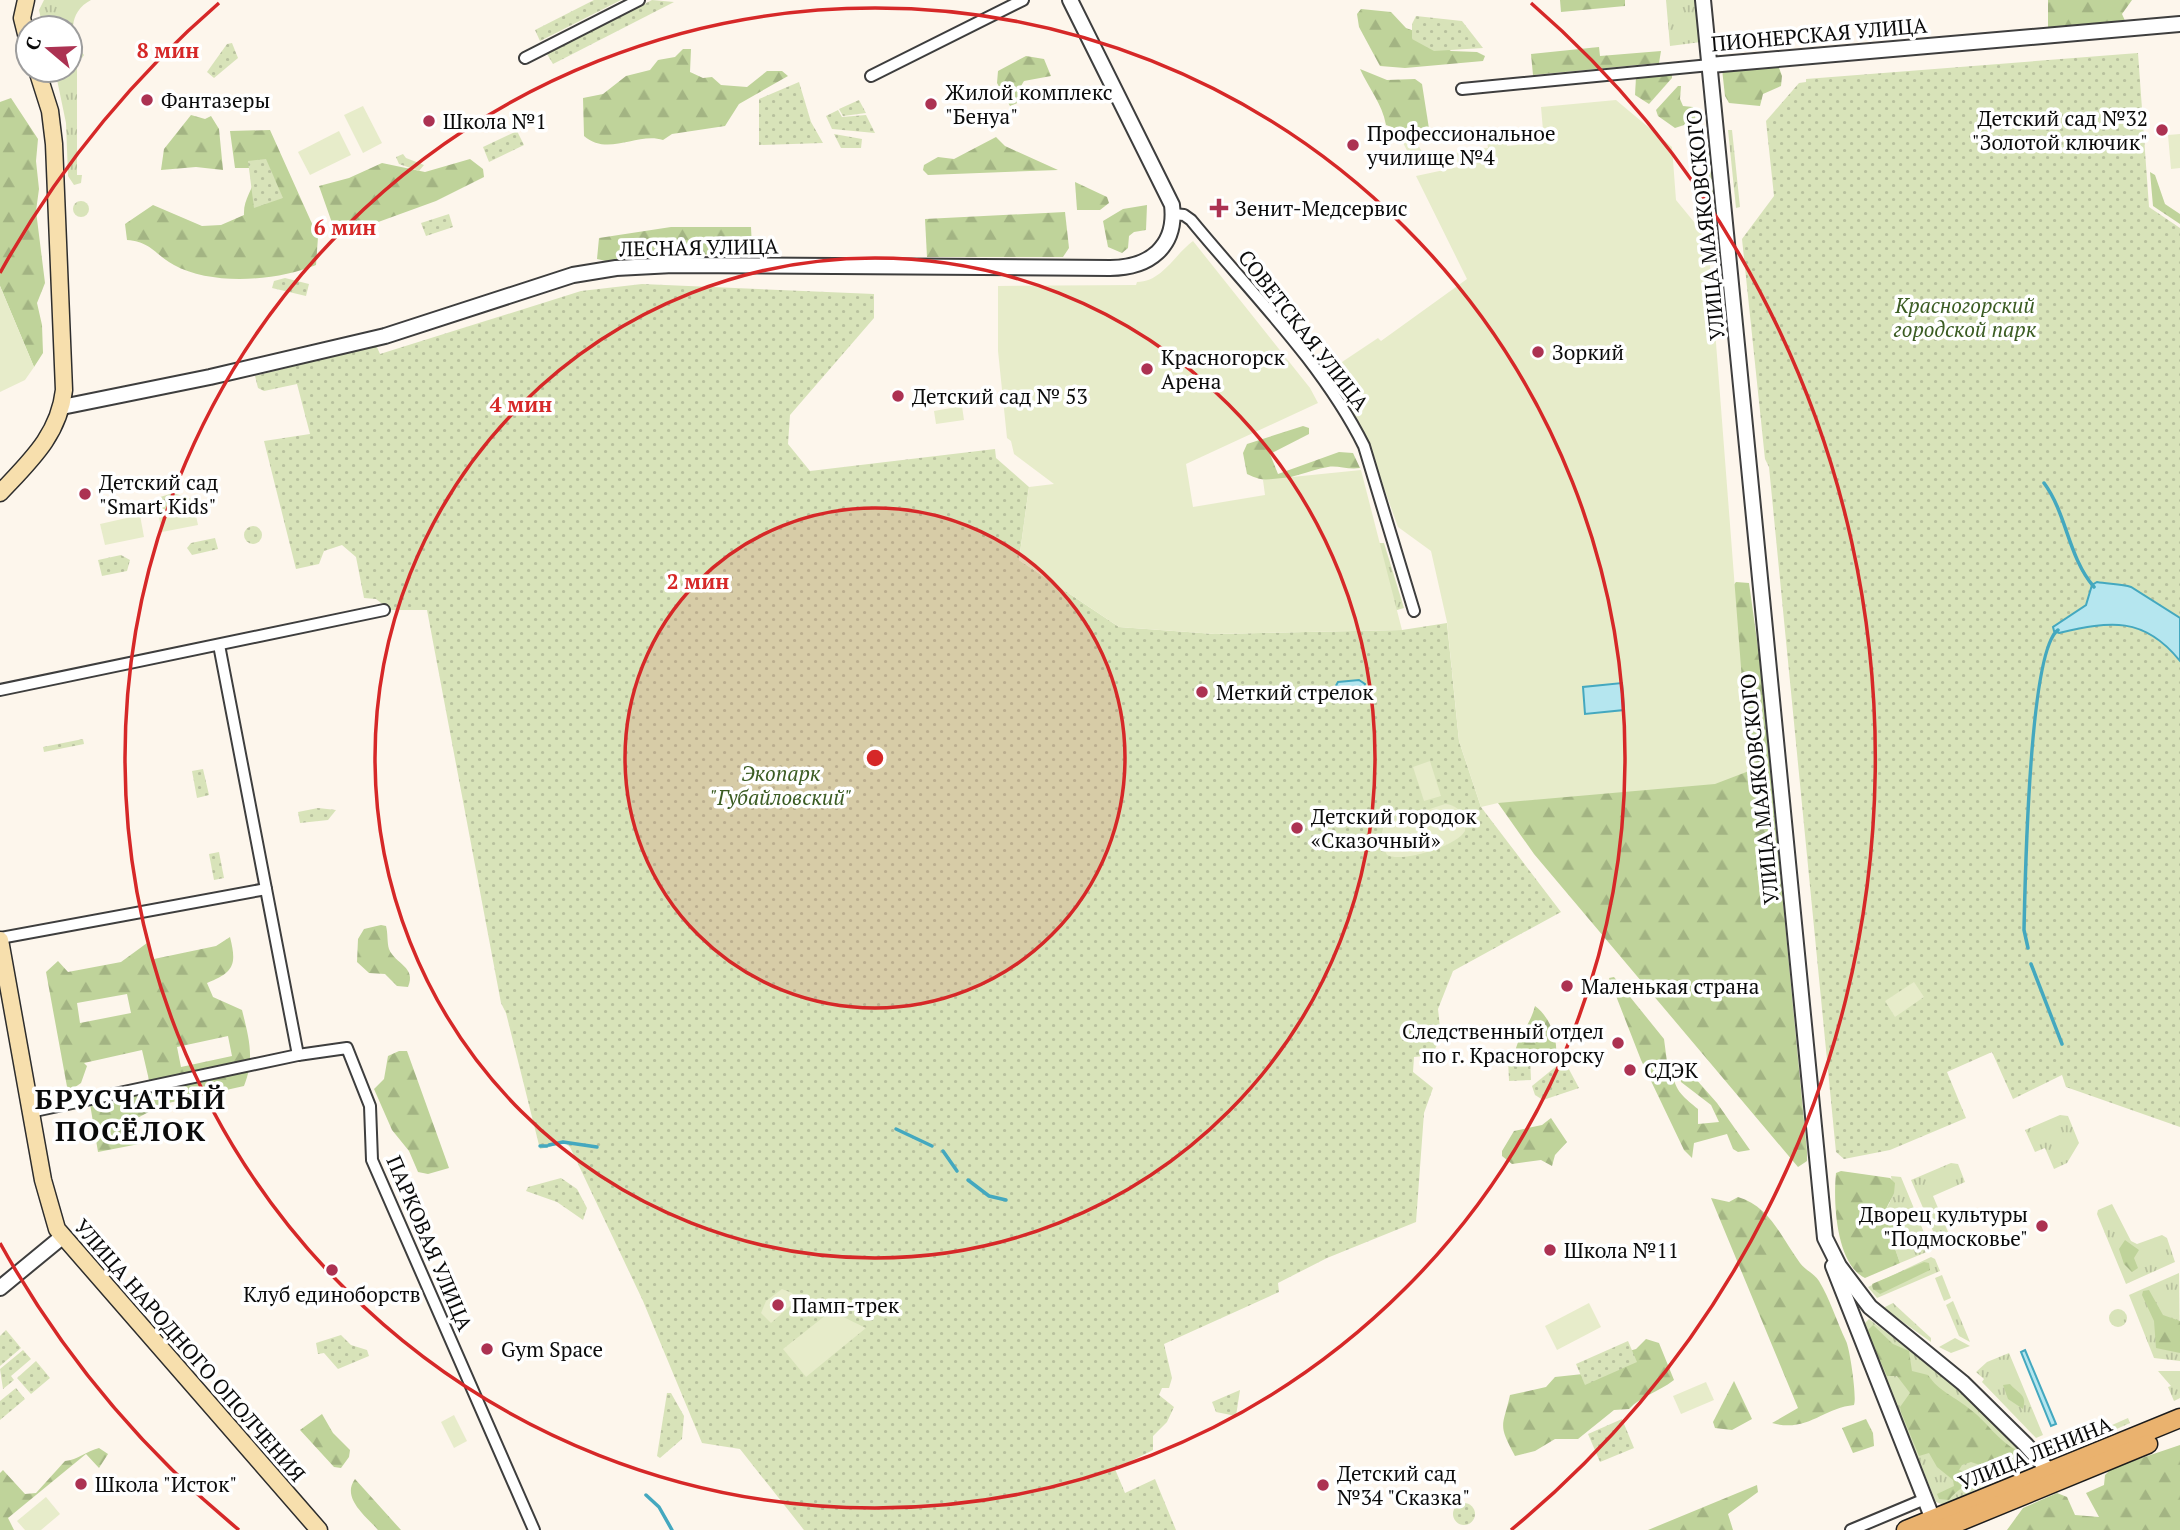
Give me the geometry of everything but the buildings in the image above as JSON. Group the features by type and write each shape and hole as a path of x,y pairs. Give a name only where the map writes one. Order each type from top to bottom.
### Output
{"main road":[{"path":"0,493 48,439 62,407 64,368 54,144 50,111 41,84"},
{"name":"УЛИЦА НАРОДНОГО ОПОЛЧЕНИЯ","path":"0,939 49,1211 62,1237 319,1530"},
{"name":"УЛИЦА ЛЕНИНА","path":"1906,1530 1936,1526 2180,1418"},
{"name":"УЛИЦА ЛЕНИНА","path":"2051,1477 2180,1431"}],"street":[{"path":"525,58 639,0"},
{"path":"871,76 1023,0"},
{"path":"1070,0 1167,193 1173,214"},
{"name":"УЛИЦА МАЯКОВСКОГО","path":"1703,0 1825,1238 1847,1277 1878,1315 1963,1383 2051,1477"},
{"name":"ПИОНЕРСКАЯ УЛИЦА","path":"1462,89 2180,24"},
{"name":"ЛЕСНАЯ УЛИЦА","path":"62,407 210,377 385,335 566,277 616,268 673,265 1132,267 1149,261 1162,250 1172,229 1173,214"},
{"name":"СОВЕТСКАЯ УЛИЦА","path":"1173,214 1184,215 1191,220 1282,329 1352,424 1364,446 1415,611"},
{"path":"0,690 384,610"},
{"path":"30,1112 298,1055 219,645"},
{"path":"0,939 266,889"},
{"name":"ПАРКОВАЯ УЛИЦА","path":"298,1055 347,1048 370,1106 372,1160 534,1530"},
{"path":"0,1288 62,1237"},
{"path":"1825,1238 1856,1328 1936,1526"},
{"path":"1856,1328 1861,1317 1878,1315"},
{"path":"1851,1530 1925,1499"}],"green space":[{"path":"44,0 91,0 77,14 40,14"},
{"path":"594,0 621,0 540,41 535,30"},
{"path":"652,0 674,2 553,64 547,54"},
{"path":"1560,0 1625,0 1625,6 1561,12"},
{"path":"1666,0 1697,0 1701,42 1670,46"},
{"path":"2048,0 2132,0 2122,14 2126,23 2048,30"},
{"path":"1361,9 1391,12 1406,28 1431,37 1451,51 1477,52 1485,56 1483,61 1405,68 1380,66 1359,27 1357,14"},
{"path":"1416,16 1462,21 1483,48 1434,51 1412,39 1412,24"},
{"path":"232,43 238,58 214,78 207,72 227,44"},
{"path":"1599,47 1600,56 1661,51 1659,63 1533,75 1531,54"},
{"path":"683,49 691,49 690,72 703,78 712,77 721,85 747,87 767,71 782,71 788,76 739,104 725,126 672,134 663,140 653,138 613,144 593,142 584,136 583,98 603,94 626,76 650,70 658,60 675,57"},
{"name":"Красногорский городской парк","path":"2138,53 2149,207 2180,228 2180,1127 2066,1087 2062,1075 2013,1099 1992,1052 1947,1072 1966,1118 1890,1150 1844,1159 1836,1152 1769,467 1765,459 1742,239 1774,196 1766,121 1799,83 1806,82 1806,79"},
{"path":"1026,56 1044,59 1051,76 1024,81 1021,86 1025,94 1020,102 1010,106 997,83 998,71"},
{"path":"1778,65 1782,76 1781,86 1763,94 1760,106 1729,103 1725,96 1722,69"},
{"path":"1360,69 1387,80 1415,79 1422,84 1430,135 1424,140 1411,128 1402,131 1386,125"},
{"path":"1672,74 1672,78 1649,104 1635,95 1636,77"},
{"path":"799,82 811,122 823,143 759,145 759,99"},
{"path":"58,84 77,84 77,175 82,175 81,183 74,185 68,176 66,123"},
{"path":"1681,86 1680,99 1683,106 1693,107 1696,121 1675,128 1658,116 1656,110"},
{"path":"11,98 38,139 36,161 39,189 36,211 45,283 37,303 42,325 43,353 34,367 0,286 0,102"},
{"path":"859,100 866,113 843,116 839,109"},
{"name":"Зоркий","path":"1616,100 1672,147 1676,200 1708,239 1749,771 1715,784 1498,803 1481,807 1459,741 1447,622 1431,551 1398,527 1367,441 1327,372 1378,338 1381,341 1467,279 1416,176 1458,167 1457,150 1488,148 1487,141 1506,139 1507,146 1544,142 1541,107"},
{"path":"363,106 382,143 363,153 344,115"},
{"path":"838,110 842,117 866,115 875,133 832,129 826,116"},
{"path":"191,115 205,119 211,116 219,129 223,170 196,167 161,170 164,149"},
{"path":"270,130 318,237 316,265 264,278 207,276 189,272 174,265 148,246 127,240 125,224 153,205 202,226 221,225 244,215 245,203 257,168 235,168 230,131"},
{"path":"1728,130 1732,130 1740,207 1736,208"},
{"path":"339,131 351,155 310,175 298,152"},
{"path":"517,131 524,145 489,162 483,147"},
{"path":"1412,133 1424,156 1413,162 1401,139"},
{"path":"834,134 862,139 861,148 841,148"},
{"path":"2180,134 2180,168 2171,169 2168,135"},
{"path":"996,137 1005,146 1058,170 928,175 923,170 924,165 938,157 954,159"},
{"path":"1710,152 1715,199 1713,201 1709,197 1705,156"},
{"path":"403,154 406,158 424,165 419,171 399,164 396,157"},
{"path":"266,159 283,198 254,208 248,161"},
{"path":"470,159 483,169 484,177 436,201 337,237 319,186 349,178 382,163 425,172"},
{"path":"2150,172 2155,175 2165,204 2180,214 2180,224 2153,206"},
{"path":"1075,182 1107,197 1109,203 1100,210 1077,210"},
{"path":"78,201 84,201 89,209 87,215 78,217 73,212 73,206"},
{"path":"1147,205 1146,230 1134,232 1129,236 1128,248 1122,253 1108,247 1103,221 1123,209"},
{"path":"1065,212 1069,248 1063,257 927,257 925,219"},
{"path":"449,214 453,227 426,236 421,223"},
{"path":"671,227 751,227 752,248 747,254 657,255 606,261 597,259 599,238"},
{"path":"1193,241 1310,388 1318,403 1186,464 1193,507 1265,495 1263,480 1361,470 1402,630 1215,634 1119,627 1019,560 1029,487 1054,484 1014,454 1011,441 1007,438 998,351 998,286 1136,285 1137,282 1146,281 1161,272"},
{"path":"285,278 309,284 306,296 272,288 274,281"},
{"name":"Экопарк \"Губайловский\"","path":"642,284 874,294 874,318 790,415 788,444 810,471 995,449 996,458 1029,487 1019,560 1119,627 1215,634 1402,630 1447,623 1459,741 1481,807 1561,912 1453,971 1438,1009 1441,1037 1432,1055 1414,1057 1413,1072 1433,1088 1424,1113 1416,1222 1327,1258 1278,1283 1279,1292 1164,1344 1172,1378 1169,1388 1162,1388 1159,1395 1174,1407 1167,1422 1153,1436 1153,1450 1115,1469 1125,1493 1155,1479 1176,1530 804,1530 740,1449 702,1443 643,1301 570,1147 565,1143 540,1149 506,1013 501,1003 427,610 390,610 376,599 364,598 356,557 342,545 324,551 319,564 296,569 264,441 310,434 297,384 264,391 258,388 255,376 376,345 380,354 581,291"},
{"path":"0,286 34,367 25,380 0,392"},
{"path":"962,406 964,420 936,424 934,411"},
{"path":"1303,426 1309,428 1309,434 1270,454 1278,474 1339,452 1353,453 1360,468 1328,467 1277,480 1247,474 1243,453 1247,444"},
{"path":"173,493 192,499 194,506 158,513 157,498"},
{"path":"194,506 198,525 162,532 158,513"},
{"path":"140,515 144,537 105,545 100,524"},
{"path":"253,526 259,529 262,535 259,541 253,544 247,541 244,535 247,529"},
{"path":"215,538 218,549 192,555 187,548 191,543"},
{"path":"1372,543 1384,543 1404,608 1373,617"},
{"path":"121,555 130,560 127,571 102,576 98,560"},
{"path":"1736,582 1749,583 1760,662 1807,1152 1807,1161 1798,1167 1534,854 1498,803 1715,608"},
{"path":"83,739 84,744 44,752 43,747"},
{"path":"1430,761 1441,796 1424,801 1413,767"},
{"path":"203,769 209,795 197,798 192,771"},
{"path":"1445,804 1458,809 1463,817 1465,831 1460,837 1429,852 1404,857 1387,855 1380,841 1384,824"},
{"path":"318,808 336,810 328,820 300,823 298,812"},
{"path":"219,852 224,878 214,880 209,854"},
{"path":"386,926 388,947 392,954 408,970 408,987 397,986 385,974 369,973 357,962 358,939 364,929"},
{"path":"230,937 233,954 231,966 223,975 207,983 213,997 242,1010 250,1057 244,1086 164,1104 124,1125 139,1144 98,1152 90,1104 152,1093 142,1050 84,1063 87,1066 81,1083 68,1092 46,972 58,961 68,972 121,962 147,943 154,959 216,946","holes":["127,994 131,1013 80,1023 77,1003","228,1036 232,1056 181,1067 177,1047"]},
{"path":"1614,977 1664,1039 1667,1062 1687,1069 1717,1103 1750,1150 1738,1152 1733,1149 1727,1134 1694,1143 1692,1158 1684,1150 1641,1060 1609,978","holes":["1679,1070 1681,1082 1711,1105 1719,1122 1698,1124 1698,1109 1681,1094 1676,1085 1673,1073"]},
{"path":"1914,982 1924,997 1895,1017 1885,1001"},
{"path":"1535,1006 1552,1028 1556,1055 1550,1053 1539,1063 1519,1061 1514,1057 1516,1049"},
{"path":"407,1051 449,1168 428,1174 418,1172 409,1151 392,1130 374,1089 384,1079 388,1056"},
{"path":"1530,1057 1531,1080 1509,1081 1508,1058"},
{"path":"1564,1060 1579,1088 1543,1100 1535,1095 1532,1086"},
{"path":"2060,1115 2068,1116 2079,1143 2067,1163 2054,1169 2045,1148 2035,1152 2025,1130"},
{"path":"1551,1118 1567,1142 1555,1155 1552,1166 1541,1160 1512,1164 1502,1156 1502,1151 1514,1131 1542,1125"},
{"path":"1951,1163 1958,1164 1965,1182 1933,1196 1951,1239 1936,1238 1911,1180"},
{"path":"1841,1171 1890,1178 1895,1183 1894,1193 1885,1211 1897,1228 1893,1243 1900,1263 1865,1278 1855,1271 1848,1260 1838,1231 1835,1185 1836,1173"},
{"path":"1891,1176 1901,1177 1930,1247 1929,1251 1900,1263 1893,1243 1897,1228 1885,1211 1892,1197"},
{"path":"561,1178 577,1189 587,1208 583,1220 557,1202 526,1191 528,1187"},
{"path":"1738,1197 1749,1201 1767,1216 1800,1263 1823,1288 1848,1346 1854,1384 1854,1405 1795,1425 1772,1423 1798,1408 1711,1198 1729,1202"},
{"path":"2112,1204 2131,1241 2137,1244 2162,1235 2167,1238 2175,1262 2126,1284 2097,1214 2098,1210"},
{"path":"2125,1240 2139,1250 2134,1258 2138,1268 2132,1272 2124,1264 2119,1249"},
{"path":"1931,1257 1935,1259 1940,1271 1877,1298 1868,1287"},
{"path":"1924,1262 1929,1263 1930,1270 1880,1294 1873,1289 1872,1284"},
{"path":"2179,1273 2180,1361 2154,1358 2129,1295"},
{"path":"1942,1275 1951,1298 1944,1301 1935,1278"},
{"name":"Памп-трек","path":"782,1289 792,1293 797,1300 771,1323 761,1313 766,1301"},
{"path":"2149,1290 2163,1315 2180,1321 2180,1353 2156,1348 2154,1321 2142,1295 2143,1291"},
{"path":"1953,1301 1970,1342 1959,1336 1946,1305"},
{"path":"1589,1303 1601,1327 1557,1350 1545,1326"},
{"path":"1893,1303 1931,1338 1931,1342 1883,1308"},
{"path":"2118,1309 2124,1312 2127,1318 2124,1324 2118,1327 2112,1324 2109,1318 2112,1312"},
{"path":"831,1311 866,1328 806,1377 783,1349"},
{"path":"1869,1319 1953,1383 2019,1447 2021,1463 2013,1472 1944,1505 1936,1502 1863,1325"},
{"path":"1873,1325 1893,1344 1909,1351 1912,1371 1928,1375 1937,1386 1971,1410 2018,1451 2015,1461 2011,1464 2000,1461 1986,1467 1971,1462 1962,1465 1959,1470 1969,1473 1971,1478 1949,1500 1939,1499 1937,1494 1954,1486 1953,1480 1937,1467 1929,1453 1919,1456 1900,1407 1910,1393 1897,1376 1887,1376 1867,1331"},
{"path":"6,1330 21,1348 0,1366 0,1336"},
{"path":"341,1335 351,1345 367,1350 369,1356 338,1369 324,1353 318,1354 316,1343"},
{"path":"1955,1338 1970,1346 1951,1353 1939,1347"},
{"path":"1646,1339 1659,1343 1674,1380 1639,1400 1629,1409 1614,1410 1578,1439 1555,1439 1535,1451 1515,1456 1503,1425 1510,1395 1546,1387 1555,1377 1583,1374 1601,1359 1636,1349"},
{"path":"1628,1341 1637,1362 1585,1385 1576,1364"},
{"path":"23,1350 31,1359 11,1376 14,1380 3,1389 0,1369"},
{"path":"2009,1353 2043,1435 2036,1438 1982,1382 1984,1379 1976,1372 1987,1362"},
{"path":"36,1361 50,1378 31,1394 17,1378"},
{"path":"2158,1371 2180,1371 2180,1398 2174,1401 2168,1387 2171,1386"},
{"path":"1734,1381 1752,1419 1732,1430 1715,1428 1713,1422"},
{"path":"1706,1382 1714,1400 1681,1414 1673,1396"},
{"path":"2010,1384 2023,1397 2023,1409 2008,1399 2003,1385"},
{"path":"16,1388 25,1399 0,1420 0,1401"},
{"path":"1240,1390 1236,1416 1216,1412 1212,1402"},
{"path":"667,1393 671,1393 684,1416 682,1439 660,1458 657,1456"},
{"path":"322,1414 333,1433 350,1450 349,1457 341,1468 334,1467 300,1430"},
{"path":"454,1415 467,1441 454,1448 441,1422"},
{"path":"2128,1418 2130,1423 2072,1449 2069,1444"},
{"path":"1622,1419 1634,1448 1600,1462 1588,1434"},
{"path":"1866,1419 1873,1433 1874,1446 1853,1453 1842,1428"},
{"path":"2180,1445 2180,1530 2007,1530 2023,1508 2057,1493 2067,1497 2075,1515 2099,1517 2086,1493 2104,1485 2105,1475 2112,1468"},
{"path":"99,1448 108,1454 99,1468 86,1454 8,1518 14,1530 0,1530 0,1473 3,1470 25,1494 36,1493 65,1461"},
{"path":"355,1479 401,1530 378,1530 362,1513 351,1493"},
{"path":"1757,1485 1758,1492 1728,1514 1733,1530 1648,1530"},
{"path":"46,1497 60,1514 41,1530 25,1530 17,1521"},
{"path":"1464,1503 1472,1506 1475,1514 1472,1522 1464,1525 1456,1522 1453,1514 1456,1506"}],"water":[{"path":"2097,582 2131,587 2180,618 2180,661 2167,646 2139,629 2110,625 2059,633 2054,631 2053,627 2086,605 2092,585"},
{"path":"1359,680 1365,684 1364,689 1338,695 1333,691 1338,682"},
{"path":"1622,683 1624,710 1585,714 1583,687"},
{"path":"2025,1350 2056,1424 2051,1426 2021,1352"}],"waterway":[{"path":"2044,483 2058,508 2078,562 2094,587"},
{"path":"2028,948 2024,930 2030,771 2041,679 2048,647 2058,630"},
{"path":"2031,964 2062,1044"},
{"path":"896,1129 932,1146"},
{"path":"549,1145 563,1142 597,1147"},
{"path":"540,1146 547,1146"},
{"path":"943,1151 957,1171"},
{"path":"968,1180 989,1196 1006,1200"},
{"path":"646,1495 659,1507 672,1530"}],"place":[{"name":"Фантазеры","path":"147,100"},
{"name":"Жилой комплекс \"Бенуа\"","path":"931,104"},
{"name":"Школа №1","path":"429,121"},
{"name":"Детский сад №32 \"Золотой ключик\"","path":"2162,130"},
{"name":"Профессиональное училище №4","path":"1353,145"},
{"name":"Зенит-Медсервис","path":"1219,208"},
{"name":"Зоркий","path":"1538,352"},
{"name":"Красногорск Арена","path":"1147,369"},
{"name":"Детский сад № 53","path":"898,396"},
{"name":"Детский сад \"Smart Kids\"","path":"85,494"},
{"name":"Меткий стрелок","path":"1202,692"},
{"name":"Детский городок «Сказочный»","path":"1297,828"},
{"name":"Маленькая страна","path":"1567,986"},
{"name":"Следственный отдел по г. Красногорску","path":"1618,1043"},
{"name":"СДЭК","path":"1630,1070"},
{"name":"Дворец культуры \"Подмосковье\"","path":"2042,1226"},
{"name":"Школа №11","path":"1550,1250"},
{"name":"Клуб единоборств","path":"332,1270"},
{"name":"Памп-трек","path":"778,1305"},
{"name":"Gym Space","path":"487,1349"},
{"name":"Школа \"Исток\"","path":"81,1484"},
{"name":"Детский сад №34 \"Сказка\"","path":"1323,1485"}],"district":[{"name":"БРУСЧАТЫЙ ПОСЁЛОК","path":"131,1114"}]}
